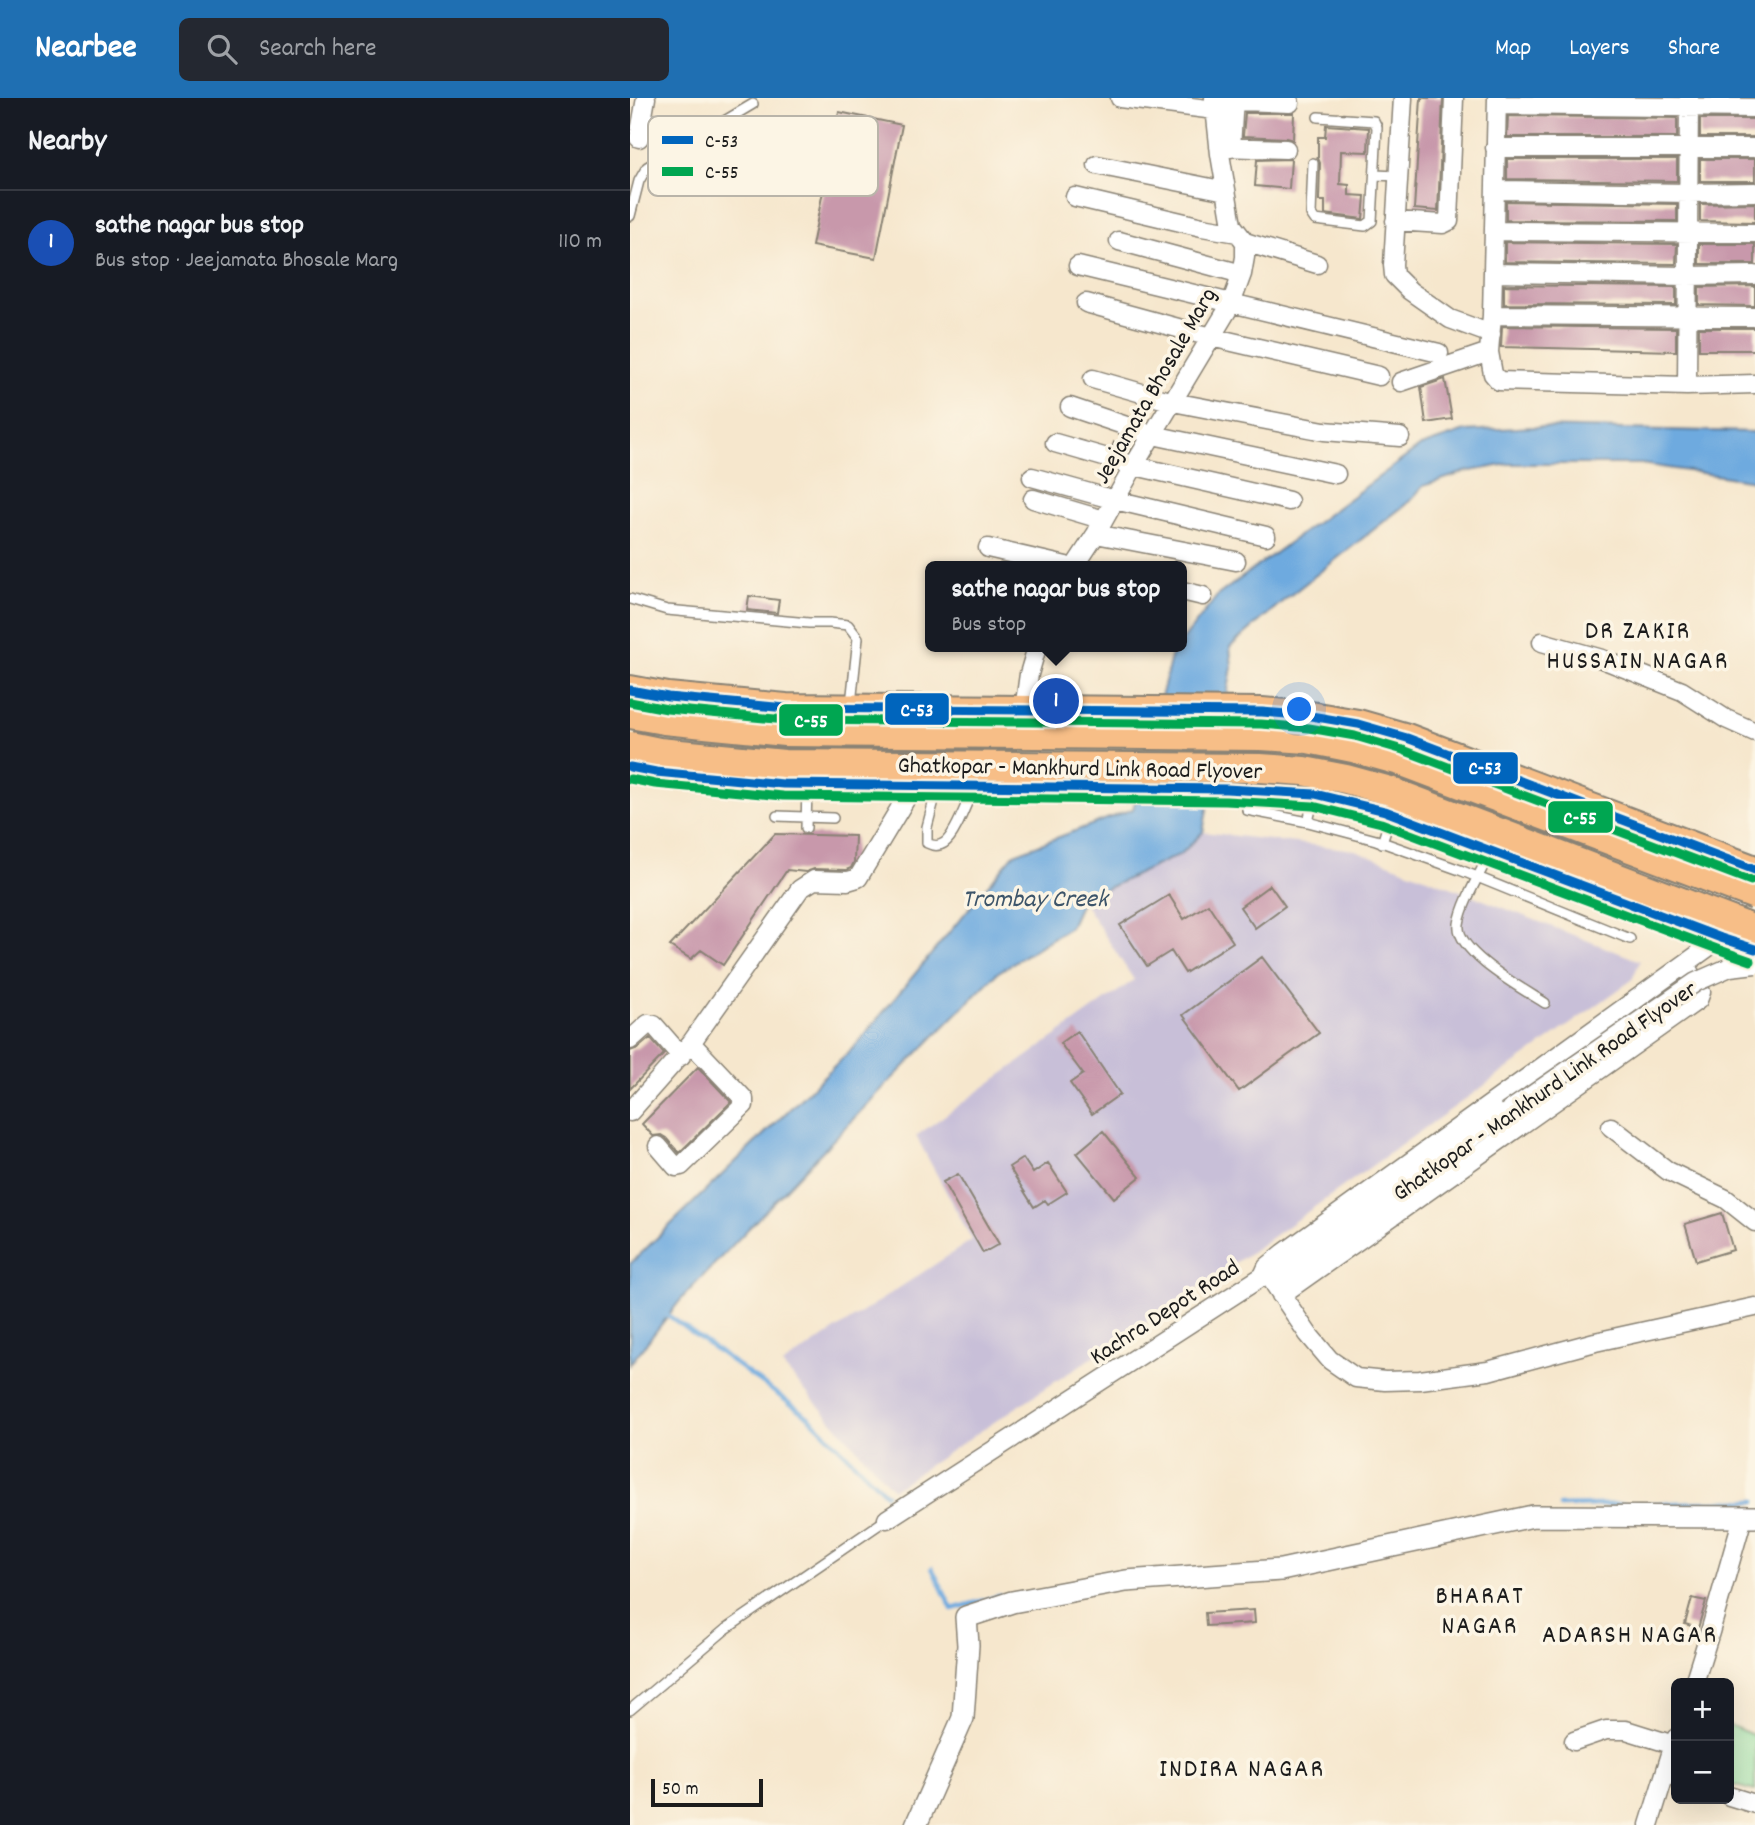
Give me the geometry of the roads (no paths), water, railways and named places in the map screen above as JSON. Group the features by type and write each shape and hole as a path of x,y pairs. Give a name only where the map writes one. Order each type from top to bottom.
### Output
{"highway":[{"path":"630,690 668,697 786,708 1262,712 1323,718 1358,724 1407,738 1752,869"},
{"path":"786,708 795,784"},
{"name":"Ghatkopar - Mankhurd Link Road Flyover","path":"630,714 785,732 1261,736 1308,739 1400,761 1755,895"},
{"name":"Ghatkopar - Mankhurd Link Road Flyover","path":"630,746 659,752 784,764 1260,768 1304,771 1390,791 1754,945"},
{"path":"630,767 656,772 795,784 1226,789 1315,794 1392,814 1721,938 1754,945"}],"street":[{"path":"639,138 646,98"},
{"path":"1120,98 1215,103 1234,99 1290,103"},
{"path":"1403,98 1394,275 1410,291 1450,319 1492,334"},
{"path":"1395,221 1443,224 1449,221 1454,98"},
{"path":"1234,99 1225,148 1286,149"},
{"path":"1755,108 1689,103 1497,102 1492,334 1489,352 1493,374 1499,381 1687,386 1755,384"},
{"name":"Jeejamata Bhosale Marg","path":"1078,561 1231,304 1242,274 1245,257 1242,237 1233,225 1226,191 1225,148 1215,103"},
{"path":"1687,386 1689,103"},
{"path":"1495,148 1755,148"},
{"path":"1097,165 1226,191"},
{"path":"1499,190 1755,192"},
{"path":"1075,197 1242,237 1317,264"},
{"path":"1501,231 1755,233"},
{"path":"1119,242 1242,274"},
{"path":"1078,266 1439,353"},
{"path":"1493,273 1755,275"},
{"path":"1086,303 1211,337 1379,376"},
{"path":"1492,314 1755,317"},
{"path":"1401,382 1489,352"},
{"path":"1093,379 1173,402 1324,431 1400,437"},
{"path":"1070,407 1153,435 1336,474"},
{"path":"1055,443 1135,466 1289,501"},
{"path":"1032,477 1266,536"},
{"path":"1033,499 1100,527 1236,562"},
{"path":"988,548 1044,561"},
{"path":"1187,592 1203,596"},
{"path":"1542,642 1602,659 1682,691 1726,719 1755,732"},
{"path":"1024,710 1029,674 1036,652"},
{"path":"630,1112 686,1050 800,889 814,880 848,881 858,878 895,819 926,785"},
{"path":"1721,938 1752,869"},
{"name":"Kachra Depot Road","path":"887,1520 1273,1284 1267,1267 1284,1253 1721,938"},
{"name":"Ghatkopar - Mankhurd Link Road Flyover","path":"1273,1284 1506,1113 1696,982 1730,967 1754,945"},
{"path":"1684,964 1701,992 1698,1000 1273,1284 1330,1360 1356,1378 1385,1381 1420,1380 1488,1371 1595,1342 1755,1307"},
{"path":"630,1040 648,1024 654,1025 744,1099 744,1105 681,1166 676,1167 658,1146"},
{"path":"1611,1127 1668,1171 1726,1199 1755,1222"},
{"path":"916,1825 963,1718 968,1645 966,1617 1012,1602 1126,1581 1281,1570 1533,1516 1749,1517 1696,1678"},
{"path":"1574,1741 1606,1730 1626,1730 1671,1741"},
{"path":"1649,1825 1670,1777"},
{"path":"1734,1798 1755,1804"}],"lane":[{"path":"733,116 753,104"},
{"path":"1313,163 1311,214 1315,220 1366,226 1372,221 1377,127 1374,121 1318,117"},
{"path":"630,216 639,181 648,166"},
{"path":"1375,175 1398,176"},
{"path":"630,599 667,610 848,625 858,638 850,709"},
{"path":"795,784 806,822"},
{"path":"926,785 926,833 927,842 932,845 942,844 950,837 974,786"},
{"path":"1308,822 1315,794"},
{"path":"1247,810 1308,822 1382,842 1630,939"},
{"path":"1382,842 1392,814"},
{"path":"777,816 806,822 833,818"},
{"path":"1491,851 1467,901 1459,924 1460,936 1478,958 1545,1003"},
{"name":"Kachra Depot Road","path":"630,1710 726,1629 887,1520"}],"water":[{"name":"Trombay Creek","path":"1533,427 1755,432 1755,481 1641,464 1508,464 1465,472 1423,486 1410,501 1283,601 1230,647 1232,667 1203,832 1181,854 1082,900 1070,927 997,973 683,1297 630,1364 630,1264 856,1045 1014,854 1133,809 1172,653 1187,652 1187,635 1218,595 1421,446 1465,431"}],"waterway":[{"path":"665,1313 810,1418 886,1494"},
{"path":"1560,1506 1755,1501"},
{"path":"932,1568 952,1609 1000,1596"}],"place":[{"name":"sathe nagar bus stop","path":"1056,701"}],"district":[{"name":"DR ZAKIR HUSSAIN NAGAR","path":"1638,644"},
{"name":"BHARAT NAGAR","path":"1480,1609"},
{"name":"ADARSH NAGAR","path":"1630,1633"},
{"name":"INDIRA NAGAR","path":"1242,1767"}]}
